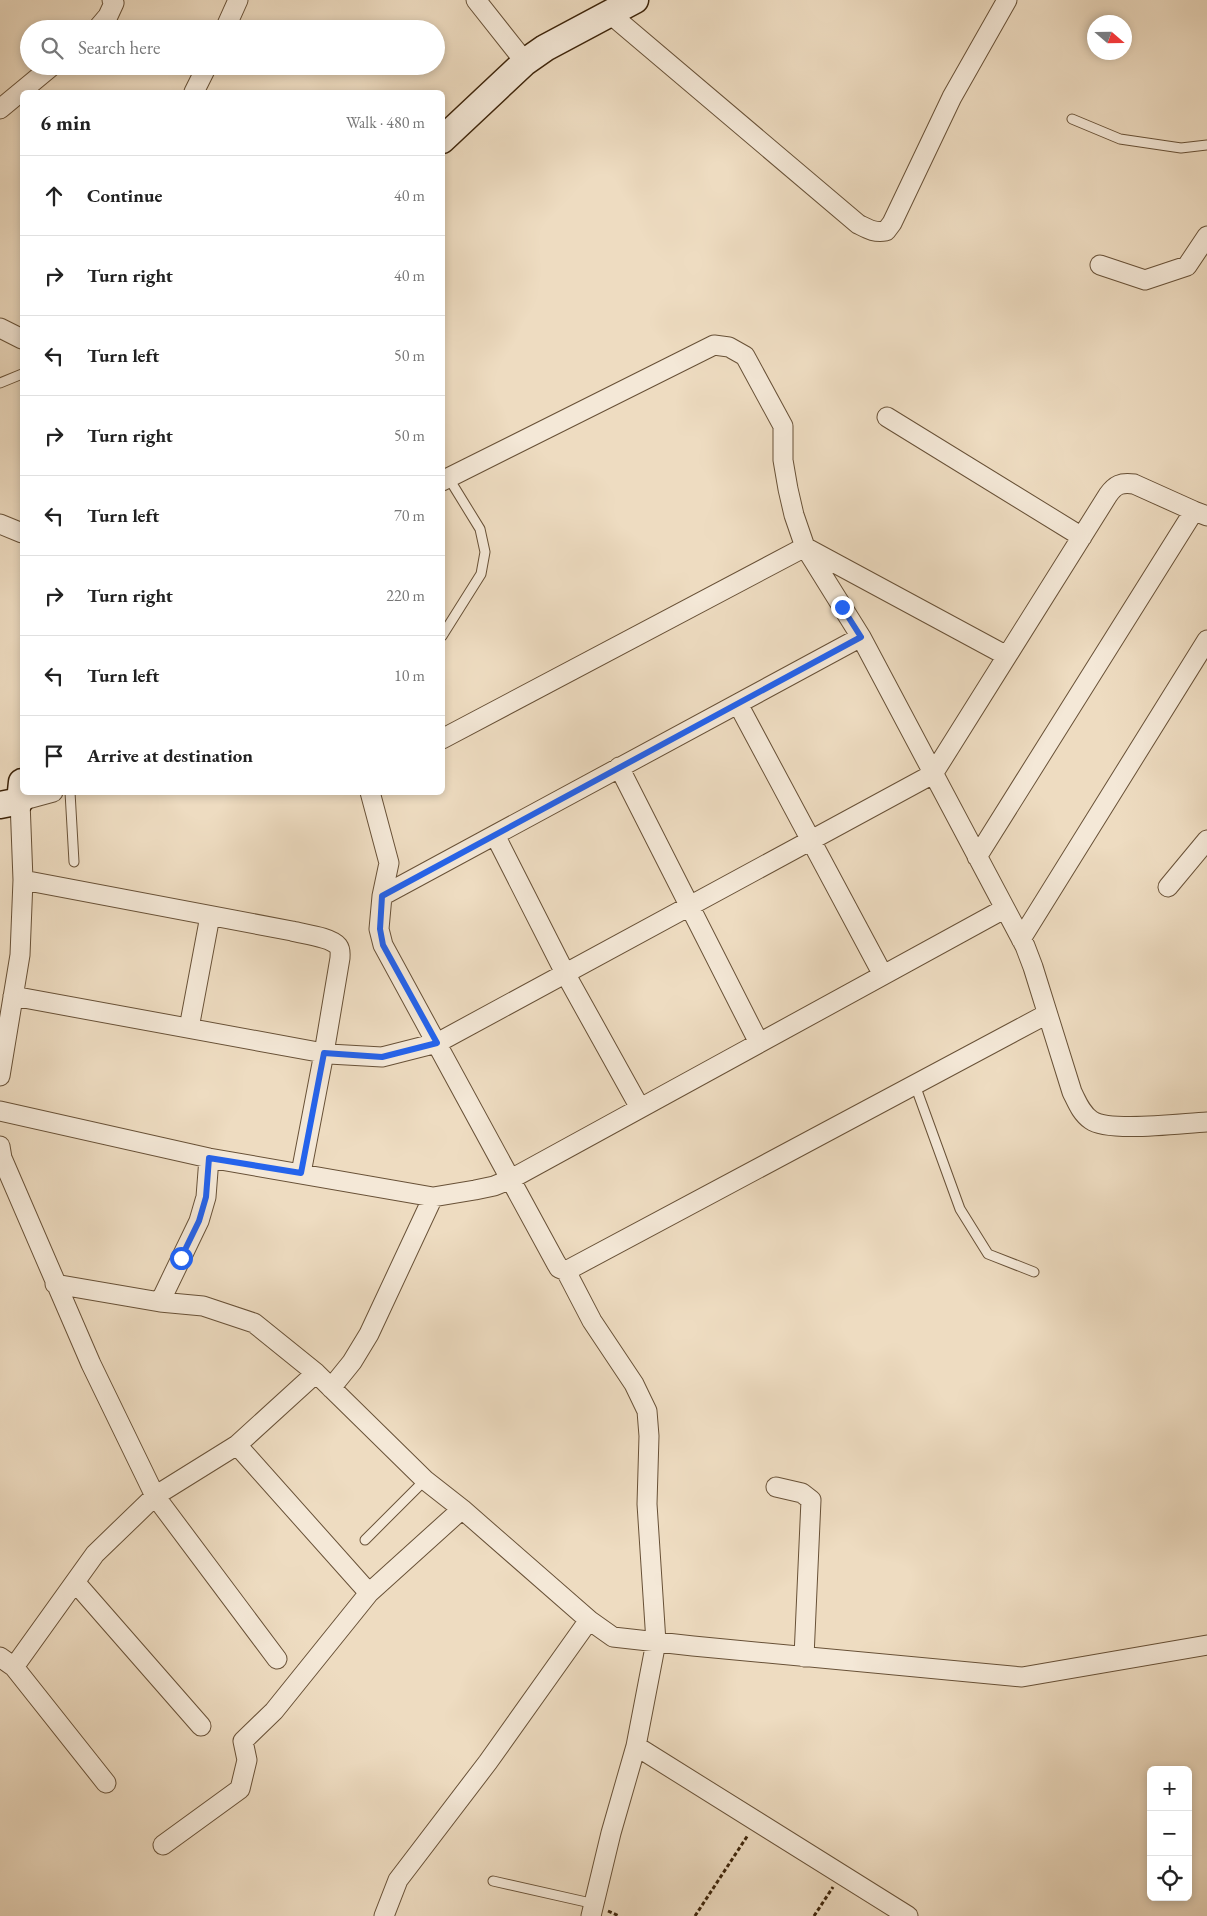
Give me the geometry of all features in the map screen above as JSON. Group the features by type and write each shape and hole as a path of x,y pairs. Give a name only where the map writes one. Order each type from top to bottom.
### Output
{"street":[{"path":"105,20 114,3 112,0"},
{"path":"229,20 238,0"},
{"path":"476,0 525,62"},
{"path":"445,137 525,62 545,48 635,0"},
{"path":"609,13 858,224 870,231 878,232 886,231 892,223 952,97 1007,0"},
{"path":"23,90 41,75"},
{"path":"195,90 202,75"},
{"path":"0,109 20,92"},
{"path":"1100,265 1145,280 1187,266 1207,236"},
{"path":"0,328 20,338"},
{"path":"445,475 714,345 729,346 745,356 783,426 783,460 788,490 805,547 861,637 1021,939 1033,967 1078,1106 1092,1121 1102,1125 1120,1127 1207,1122"},
{"path":"887,416 1082,537"},
{"path":"13,996 324,1053 382,1057 437,1043 933,774 1113,488 1125,482 1134,484 1200,514 977,858"},
{"path":"0,524 20,532"},
{"path":"805,547 1007,656"},
{"path":"445,737 805,547"},
{"path":"382,896 861,637"},
{"path":"1021,939 1207,640"},
{"path":"738,704 883,975"},
{"path":"619,768 759,1043"},
{"path":"371,795 389,862 382,896 380,929 383,945 556,1263 559,1268 566,1271 592,1321 634,1384 646,1411 649,1436 647,1504 656,1642 636,1746 611,1833 593,1910"},
{"path":"0,1076 20,955 23,880 14,796"},
{"path":"495,835 565,973 640,1108"},
{"path":"1168,887 1207,840"},
{"path":"23,880 292,931 331,941 337,945 340,950 340,958 301,1173"},
{"path":"0,1111 209,1158 433,1197 475,1190 494,1186 511,1179 1004,909"},
{"path":"190,1028 210,916"},
{"path":"566,1271 1047,1014"},
{"path":"0,1146 2,1158 54,1284 155,1496 277,1659"},
{"path":"160,1302 199,1221 206,1197 209,1158"},
{"path":"331,1388 352,1362 369,1334 433,1197"},
{"path":"54,1284 160,1302 203,1306 254,1323 316,1373 425,1480 462,1509 589,1620 613,1637 1022,1677 1207,1645"},
{"path":"106,1783 7,1662 75,1582 95,1554 155,1496 236,1445 316,1373"},
{"path":"236,1445 369,1593"},
{"path":"776,1487 802,1492 811,1500 804,1657"},
{"path":"163,1846 240,1789 247,1760 243,1741 274,1712 369,1593 462,1509"},
{"path":"75,1582 202,1726"},
{"path":"384,1916 398,1880 488,1762 589,1620"},
{"path":"636,1746 908,1916"}],"lane":[{"path":"1072,119 1120,139 1181,148 1207,145"},
{"path":"0,383 20,375"},
{"path":"445,477 480,530 485,552 481,574 445,631"},
{"path":"70,795 74,862"},
{"path":"915,1085 960,1209 988,1254 1034,1272"},
{"path":"366,1540 425,1480"},
{"path":"493,1881 593,1910"}],"path":[{"path":"695,1916 757,1821"},
{"path":"814,1916 841,1874"}],"route":[{"path":"181,1258 199,1221 206,1197 209,1158 301,1173 324,1053 382,1057 408,1052 437,1043 383,945 380,929 382,896 861,637 842,607"}]}
